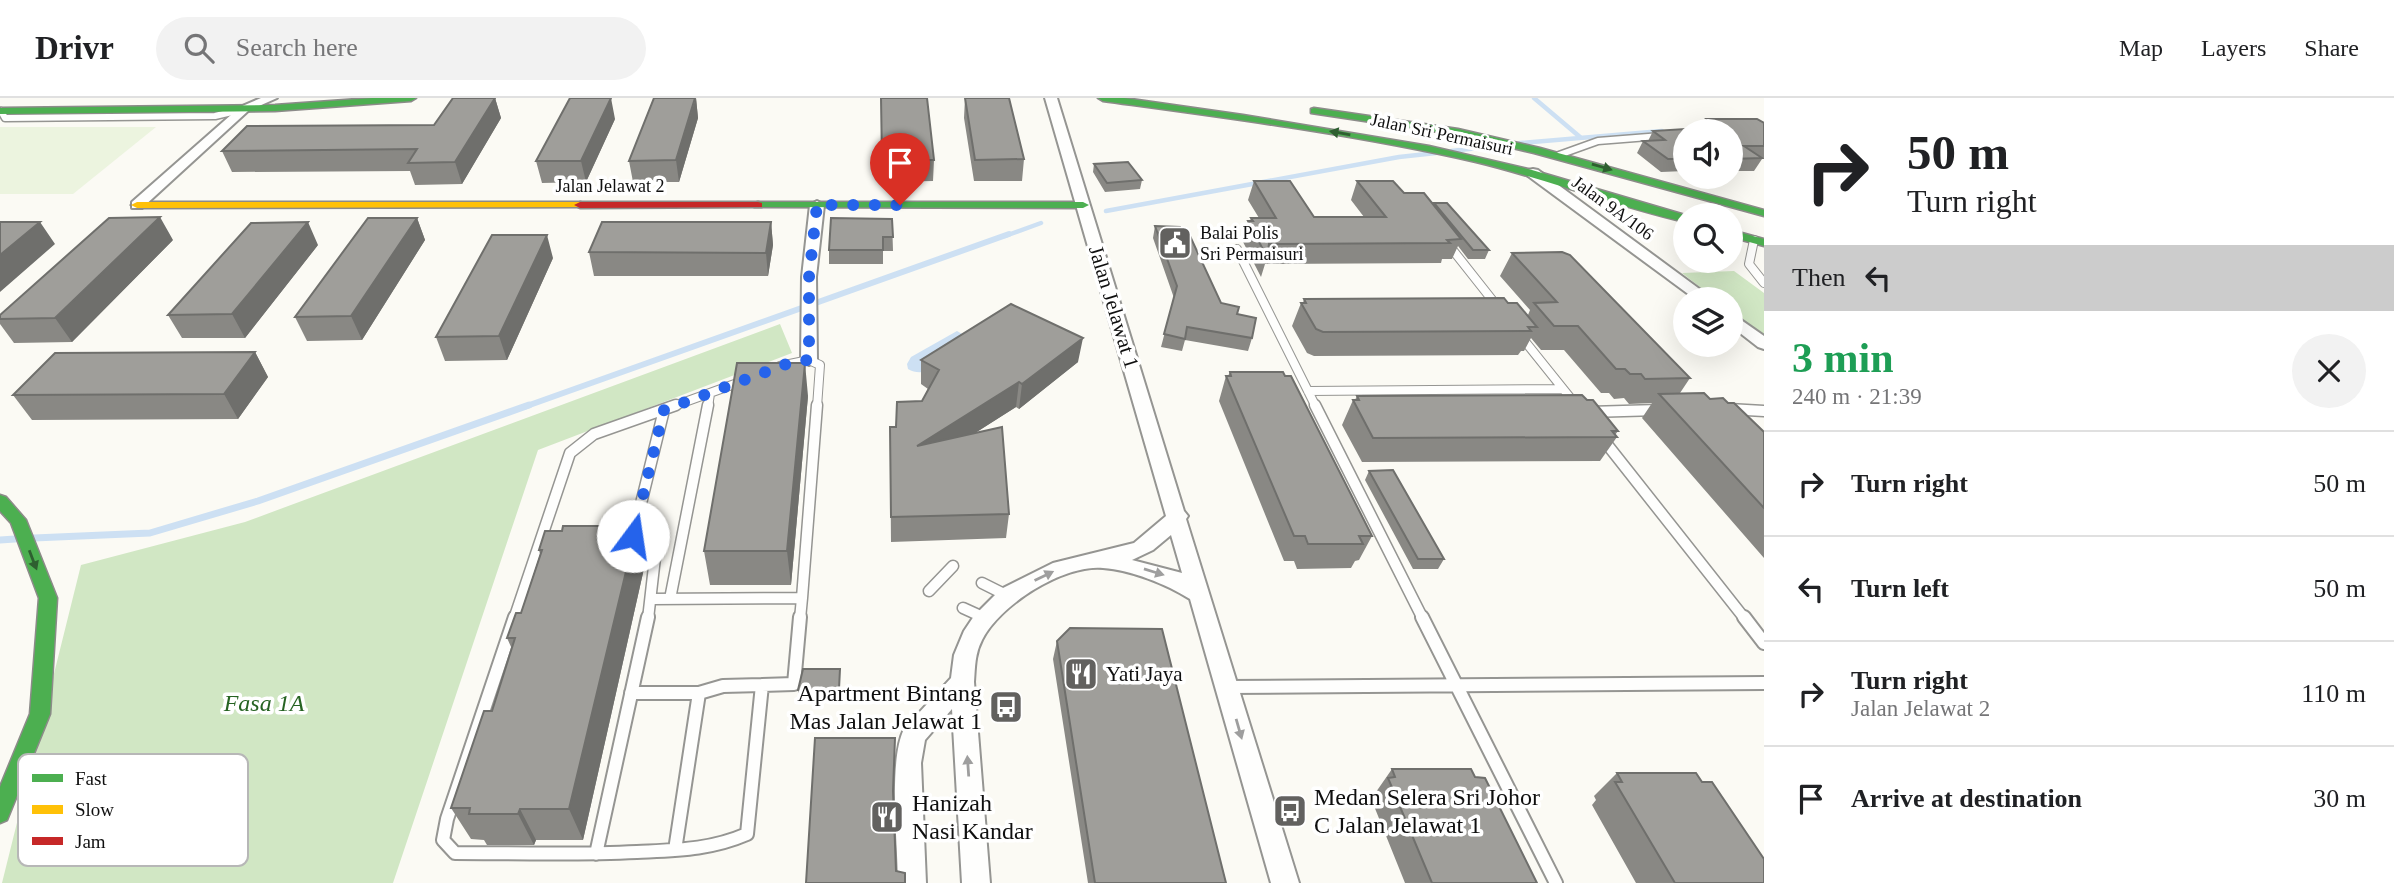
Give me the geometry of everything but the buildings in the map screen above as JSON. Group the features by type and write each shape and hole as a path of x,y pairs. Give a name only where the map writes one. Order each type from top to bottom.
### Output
{"main road":[{"path":"0,103 317,98"},
{"path":"0,111 244,109 411,98"},
{"name":"Jalan Sri Permaisuri","path":"1103,98 1458,132 1559,155 1764,213"},
{"name":"Jalan Sri Permaisuri","path":"1213,98 1258,112 1533,173 1673,215"},
{"name":"Jalan Jelawat 2","path":"137,205 1083,205"},
{"path":"0,501 18,520 48,598 40,714 24,754"},
{"path":"0,813 18,768"}],"street":[{"name":"Jalan Jelawat 1","path":"1051,98 1178,516 1285,883"},
{"path":"137,205 244,109 270,99"},
{"name":"Jalan 9A/106","path":"1533,173 1689,287"},
{"path":"809,360 809,277 817,205"},
{"path":"1743,327 1764,344"},
{"path":"976,883 962,682 965,655 985,618 1008,596 1050,572 1105,560 1144,547 1178,516"},
{"path":"1105,560 1173,578 1199,594"},
{"path":"912,883 909,763 913,736 962,682"}],"lane":[{"path":"1559,155 1598,141 1663,136"},
{"path":"1443,239 1503,314"},
{"path":"1759,242 1748,262 1749,271 1764,282"},
{"path":"1237,248 1556,883"},
{"path":"1512,325 1590,423"},
{"path":"631,693 699,693 723,686 794,684 820,365 809,360 792,362 594,434 570,453 447,819 443,840 455,853 596,854 722,845 747,834 762,685"},
{"path":"1308,391 1563,389"},
{"path":"670,599 710,394"},
{"path":"1723,409 1764,411"},
{"path":"596,854 652,599 657,540 650,536 633,536 664,410"},
{"path":"1582,412 1665,410"},
{"path":"1599,434 1764,643"},
{"path":"929,591 953,566"},
{"path":"982,583 1008,596"},
{"path":"652,599 802,598"},
{"path":"963,608 985,618"},
{"path":"1227,687 1764,683"},
{"path":"675,850 699,693"}],"green space":[{"path":"0,127 156,127 73,194 0,194"},
{"path":"1682,273 1737,273 1764,293 1764,338 1743,321 1743,287 1700,287"},
{"name":"Fasa 1A","path":"780,324 792,353 538,450 393,883 2,883 18,819 18,866 248,866 248,754 34,754 81,565 245,522"}],"water":[{"path":"957,331 974,341 933,369 916,372 908,369 907,364 911,357"}],"waterway":[{"path":"1534,98 1580,137"},
{"path":"1520,143 1662,131"},
{"path":"1451,151 1505,145"},
{"path":"1106,211 1399,157 1436,153"},
{"path":"1005,236 1041,223"},
{"path":"524,407 1009,234"},
{"path":"34,538 150,533 258,501 529,405"},
{"path":"0,540 15,539"}],"traffic: fast":[{"path":"0,111 275,108 411,98"},
{"path":"1103,98 1290,124 1429,149 1528,172 1673,215"},
{"path":"1314,111 1458,132 1536,150 1764,213"},
{"path":"758,205 1083,205"},
{"path":"1743,237 1764,243"},
{"path":"0,501 18,520 48,598 40,714 24,754"},
{"path":"0,813 18,768"}],"traffic: slow":[{"path":"137,205 580,205"}],"traffic: jam":[{"path":"580,205 758,205"}],"place":[{"name":"Balai Polis Sri Permaisuri","path":"1175,243"},
{"name":"Yati Jaya","path":"1081,674"},
{"name":"Apartment Bintang Mas Jalan Jelawat 1","path":"1006,707"},
{"name":"Medan Selera Sri Johor C Jalan Jelawat 1","path":"1290,811"},
{"name":"Hanizah Nasi Kandar","path":"887,817"}],"route":[{"path":"633,536 664,410 792,362 809,360 809,277 817,205 900,205"}]}
